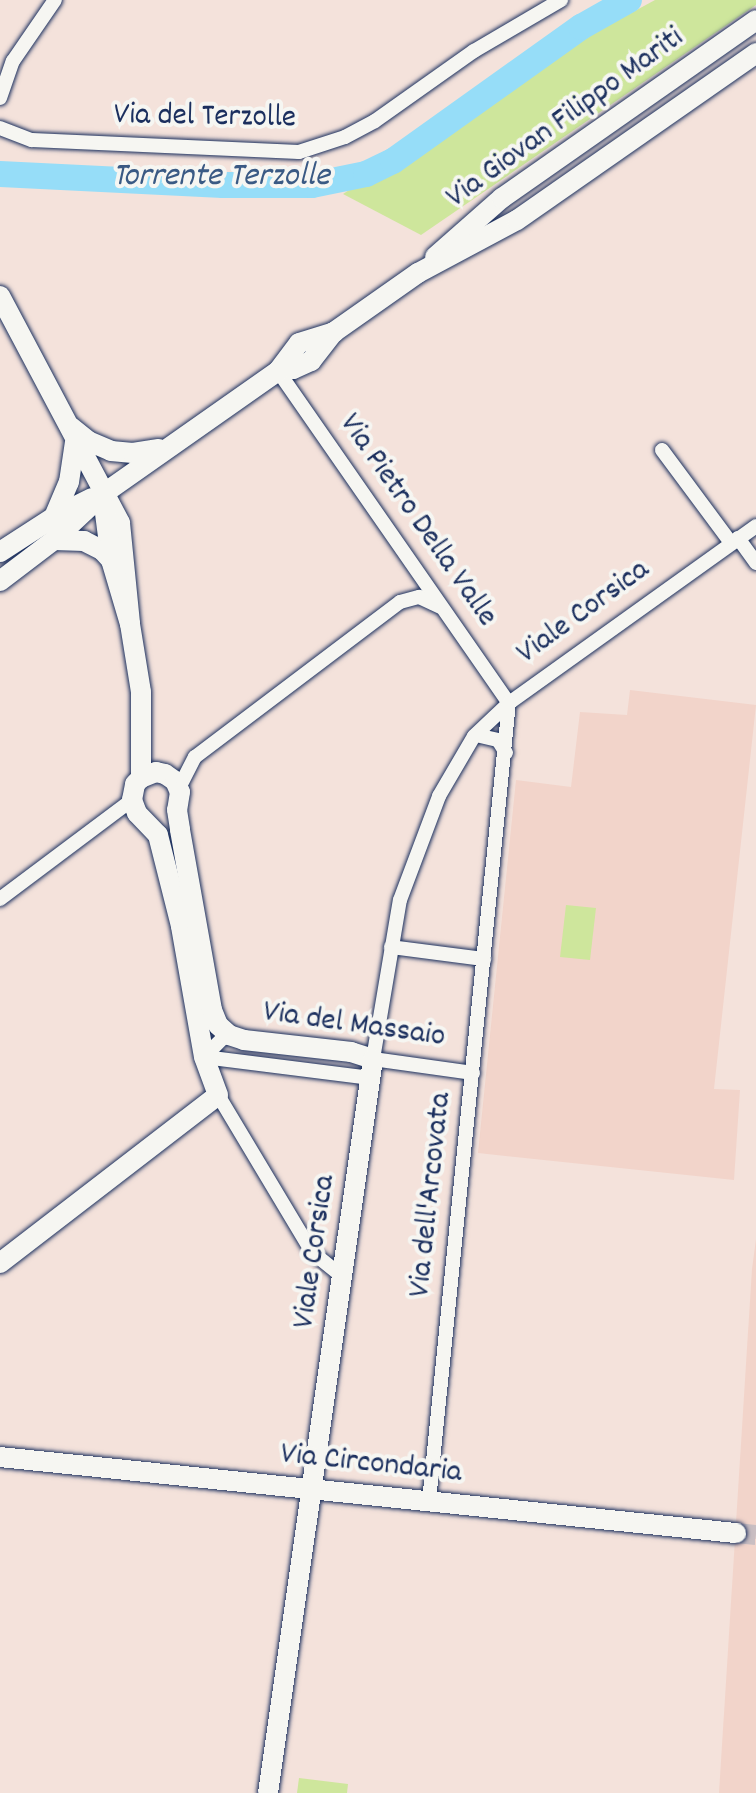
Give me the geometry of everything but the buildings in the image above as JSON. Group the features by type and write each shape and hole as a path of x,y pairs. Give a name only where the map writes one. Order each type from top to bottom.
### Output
{"main road":[{"name":"Via Giovan Filippo Mariti","path":"0,581 54,540 103,494 278,371 299,343 334,332 418,273 502,198 756,20"},
{"name":"Via Giovan Filippo Mariti","path":"418,273 517,220 756,53"},
{"path":"0,296 120,523 130,624 144,713 141,778"},
{"path":"63,419 88,441 111,451 133,453 167,448"},
{"path":"54,517 69,482 75,442"},
{"name":"Via Giovan Filippo Mariti","path":"0,552 54,517 103,494"},
{"path":"103,494 111,560 130,624"},
{"path":"54,540 84,541 102,550 111,560"},
{"path":"144,713 172,781 212,1010 227,1034"},
{"path":"0,1263 218,1095 204,1057 181,926 158,835 137,813 132,800 135,784 141,778 156,772 172,781"},
{"path":"146,819 164,820 177,810"},
{"name":"Via del Massaio","path":"227,1034 249,1041 351,1052 372,1068"},
{"name":"Viale Corsica","path":"268,1793 372,1068"},
{"name":"Via Circondaria","path":"0,1457 736,1533"}],"street":[{"path":"0,98 7,67 55,0"},
{"name":"Via del Terzolle","path":"0,128 32,140 299,152 345,137 375,121 474,51 561,0"},
{"name":"Via Pietro Della Valle","path":"278,371 509,703"},
{"path":"662,450 734,541 756,563"},
{"name":"Viale Corsica","path":"372,1068 391,947 415,855 439,796 476,735 509,703 756,526"},
{"path":"172,781 195,757 400,602 413,597 426,599 448,614"},
{"name":"Via dell'Arcovata","path":"429,1501 509,703"},
{"path":"476,735 498,740 506,754"},
{"path":"0,899 132,800"},
{"path":"391,947 484,959"},
{"path":"204,1057 227,1034"},
{"name":"Via del Massaio","path":"204,1057 473,1073"},
{"path":"218,1095 312,1252 343,1277"}],"shaded area":[{"path":"630,690 756,705 714,1089 740,1090 734,1180 478,1153 516,780 571,787 580,712 627,715"},
{"path":"756,1239 756,1793 719,1793 752,1269"}],"green space":[{"path":"655,0 756,0 756,5 421,235 343,194 598,31"},
{"path":"566,905 596,908 590,960 560,957"},
{"path":"299,1778 348,1784 347,1793 297,1793"}],"waterway":[{"name":"Torrente Terzolle","path":"0,174 223,185 312,185 366,174 393,161 581,27 629,0"}],"tunnel":[{"path":"736,1533 756,1535"}]}
